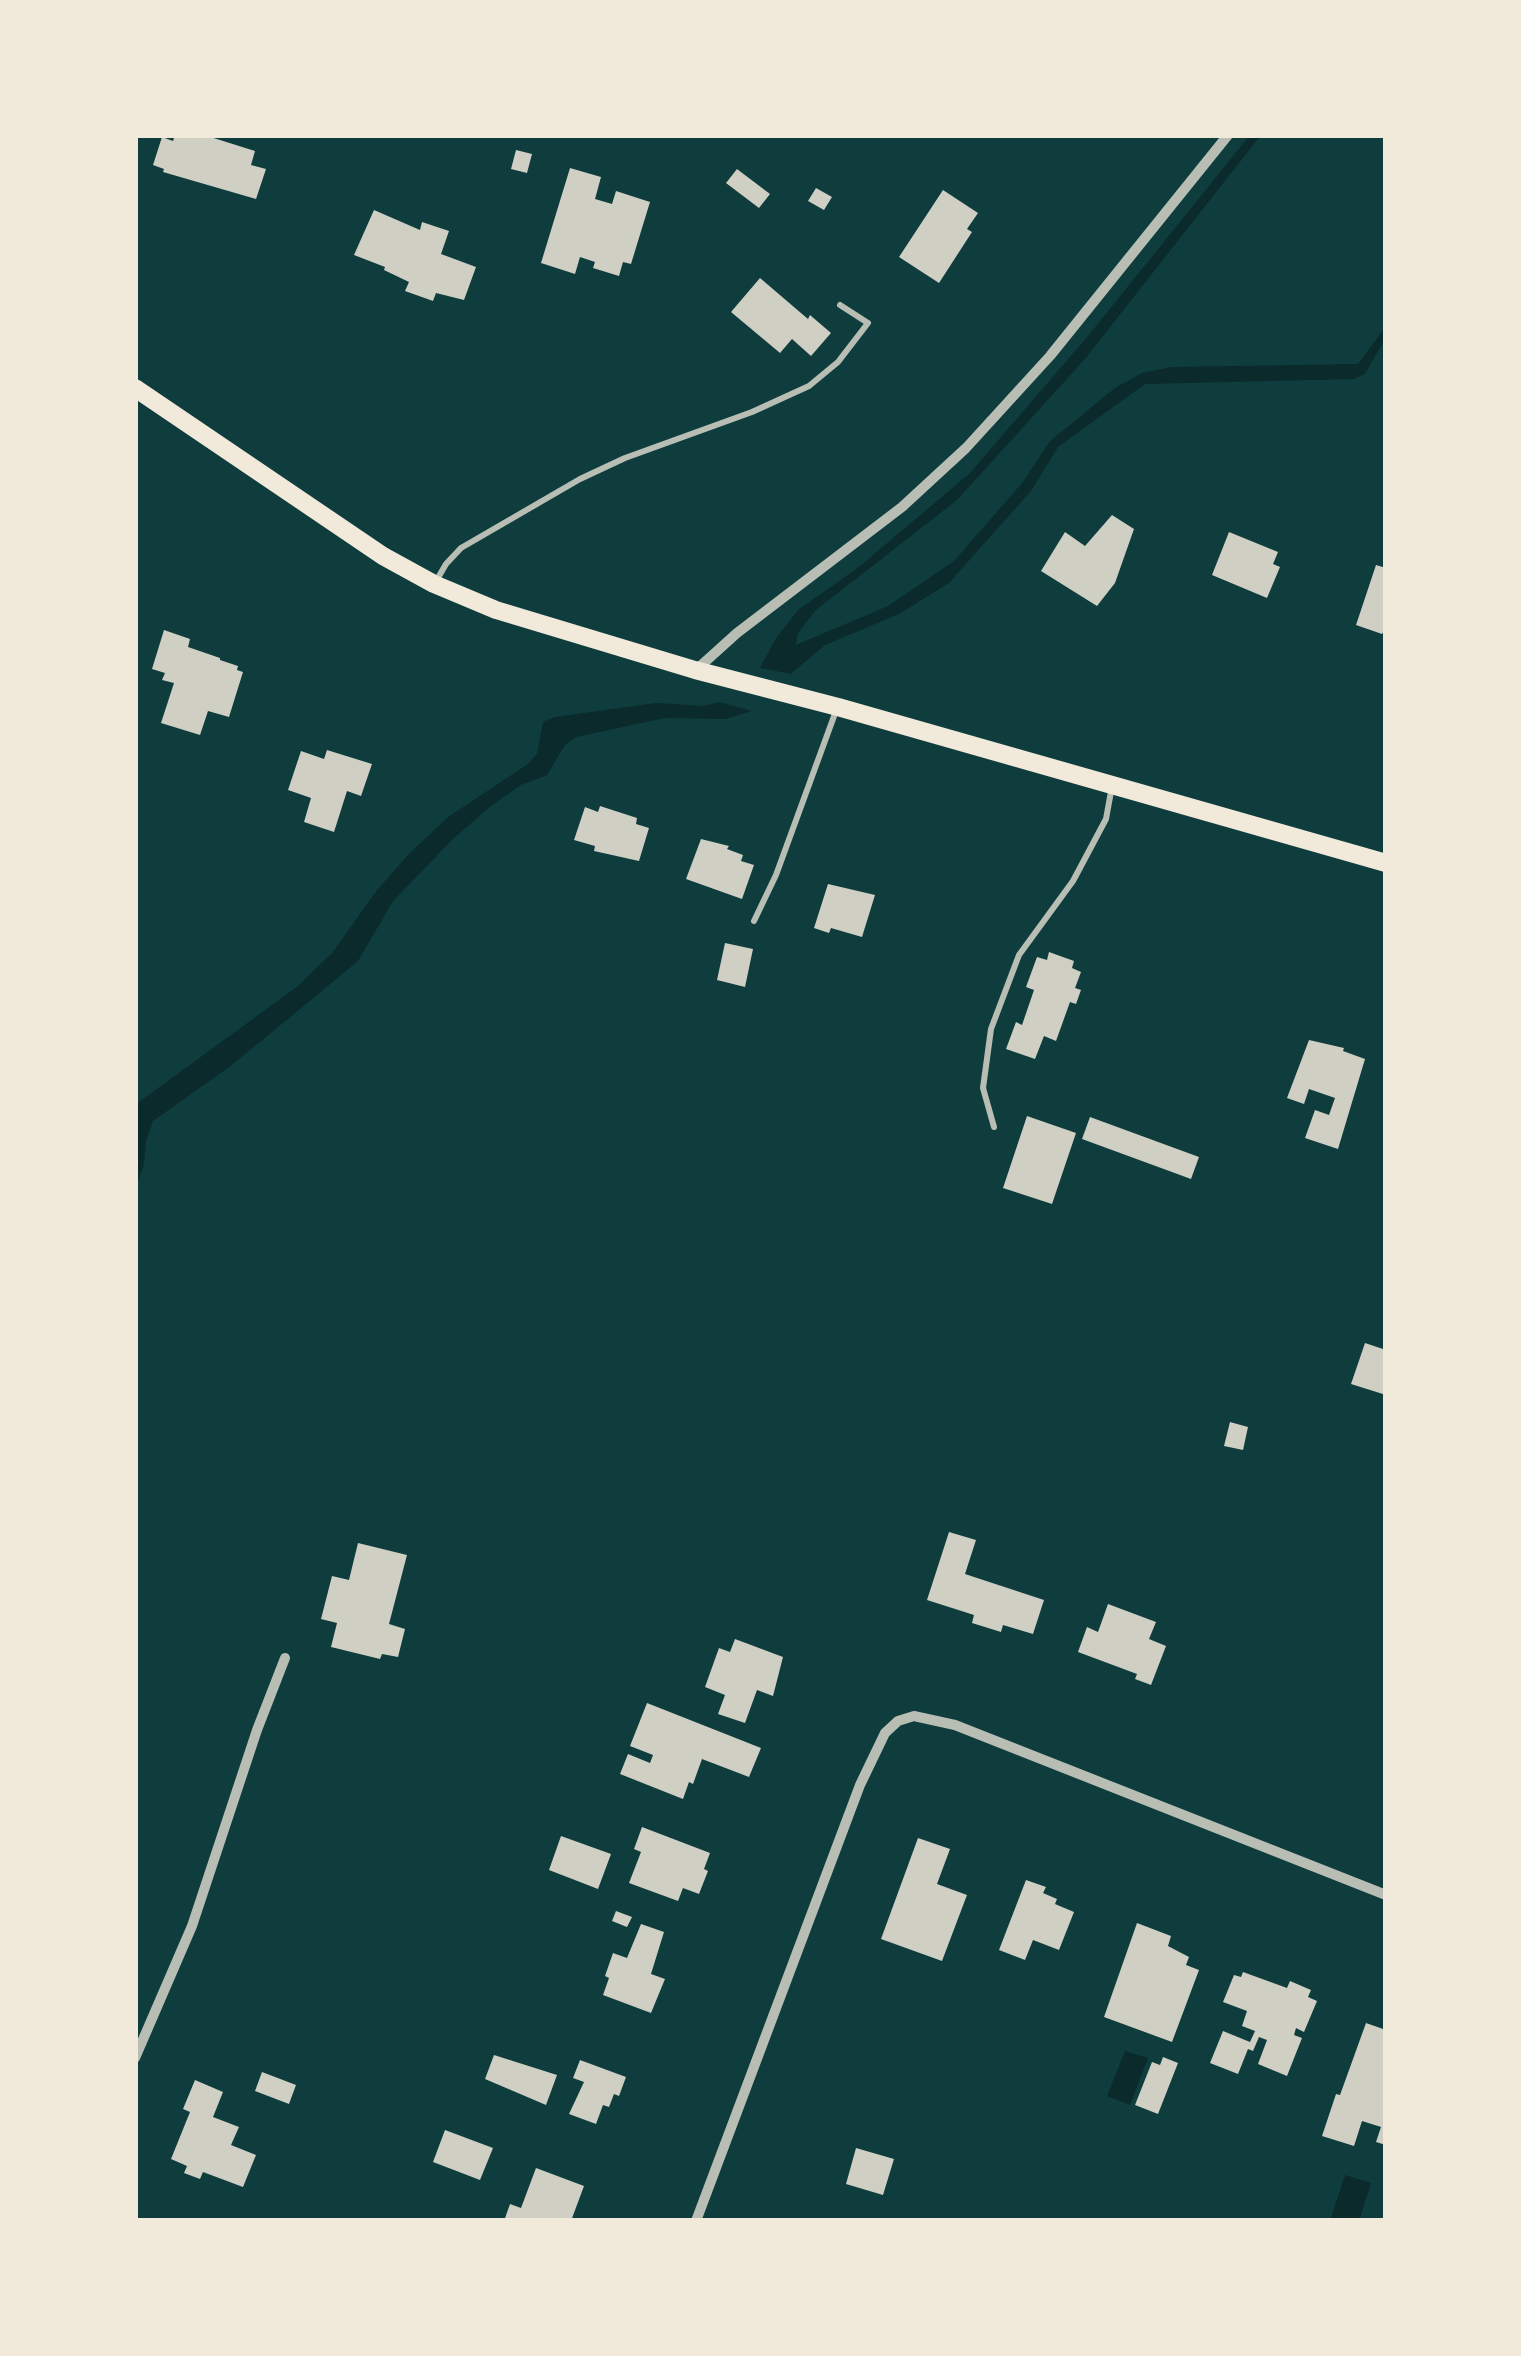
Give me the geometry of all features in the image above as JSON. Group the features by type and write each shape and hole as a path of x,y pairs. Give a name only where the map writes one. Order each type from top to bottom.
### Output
{"main road":[{"path":"135,388 348,534 434,584 548,628 1386,863"}],"street":[{"path":"695,670 737,632 902,507 966,448 1050,356 1228,135"},
{"path":"135,2058 192,1926 285,1658"},
{"path":"696,2221 860,1785 885,1733 898,1721 914,1716 955,1725 1386,1895"}],"lane":[{"path":"434,584 461,548 580,479 809,386 838,362 868,324 840,305"},
{"path":"754,921 776,874 838,707"},
{"path":"994,1127 984,1088 991,1029 1020,954 1073,880 1106,819 1112,785"}],"water":[{"path":"1250,135 1261,135 1085,359 957,500 816,610 798,633 796,645 888,606 954,561 1023,482 1050,441 1115,388 1142,373 1171,367 1358,364 1386,326 1386,337 1365,374 1354,379 1145,384 1058,447 1031,491 949,583 899,614 825,645 791,674 760,668 776,638 798,610 859,567 970,473 1088,336"},
{"path":"719,702 752,711 725,719 665,718 576,737 565,745 547,775 521,785 491,806 393,901 358,961 232,1065 153,1121 135,1188 135,1105 298,986 332,953 377,890 408,855 448,817 528,764 537,754 543,722 656,703 704,706"},
{"path":"1125,2051 1148,2058 1130,2105 1107,2096"},
{"path":"1345,2175 1371,2183 1359,2221 1330,2221"}],"building":[{"path":"175,135 204,135 255,151 251,165 266,169 256,199 163,172 164,169 153,165 162,137 173,141"},
{"path":"516,150 532,154 527,173 511,169"},
{"path":"570,168 601,177 595,199 612,204 616,191 650,202 631,264 623,262 619,276 593,268 595,262 580,257 575,274 541,263"},
{"path":"737,169 770,194 759,208 726,183"},
{"path":"816,188 832,197 824,210 808,201"},
{"path":"943,190 978,213 967,229 972,232 939,283 899,257"},
{"path":"374,210 420,230 422,222 449,231 441,254 476,267 464,300 436,293 433,301 405,291 409,282 354,255"},
{"path":"760,278 808,319 810,315 831,333 811,356 792,339 780,353 731,312"},
{"path":"1112,515 1134,529 1115,583 1097,606 1041,571 1065,532 1085,546"},
{"path":"1229,532 1278,552 1273,564 1280,567 1267,598 1212,575"},
{"path":"1376,565 1386,568 1386,628 1382,634 1356,625"},
{"path":"164,630 190,639 188,647 238,666 237,670 243,672 229,717 208,711 200,735 161,723 174,683 162,680 165,673 152,669"},
{"path":"327,750 372,764 361,796 347,791 334,832 304,822 311,798 288,790 301,751 324,759"},
{"path":"600,806 637,818 636,824 649,828 639,861 594,851 595,846 574,840 585,807 598,812"},
{"path":"701,839 729,846 727,849 743,855 741,861 754,865 742,899 686,879"},
{"path":"828,884 875,895 862,937 831,928 829,933 814,928"},
{"path":"725,943 753,949 745,987 717,980"},
{"path":"1049,952 1074,961 1072,968 1081,972 1075,988 1081,990 1076,1004 1070,1002 1056,1041 1044,1036 1035,1059 1006,1049 1016,1022 1022,1025 1034,990 1026,987 1037,957 1047,960"},
{"path":"1309,1040 1344,1048 1343,1051 1365,1059 1338,1149 1305,1138 1315,1110 1329,1115 1335,1098 1309,1089 1304,1104 1287,1098"},
{"path":"1027,1116 1076,1133 1052,1204 1003,1188"},
{"path":"1090,1117 1199,1157 1191,1179 1082,1139"},
{"path":"1365,1343 1386,1350 1386,1395 1351,1384"},
{"path":"1230,1422 1248,1427 1243,1450 1224,1446"},
{"path":"949,1532 976,1540 965,1574 1044,1600 1033,1634 1003,1625 1001,1632 972,1623 974,1615 927,1600"},
{"path":"358,1543 407,1555 389,1624 405,1629 398,1657 382,1654 380,1659 331,1647 337,1623 321,1619 332,1576 349,1580"},
{"path":"1108,1604 1156,1622 1149,1639 1166,1646 1151,1685 1135,1679 1137,1674 1078,1652 1087,1627 1098,1632"},
{"path":"735,1639 783,1657 773,1696 757,1690 745,1723 718,1714 725,1695 705,1687 719,1648 730,1652"},
{"path":"647,1703 761,1748 749,1777 702,1759 683,1799 620,1774 628,1754 650,1763 653,1755 630,1746"},
{"path":"642,1827 710,1853 699,1894 683,1888 678,1901 629,1883 641,1852 634,1849"},
{"path":"561,1836 611,1854 598,1889 549,1870"},
{"path":"918,1838 950,1849 937,1884 967,1895 942,1961 881,1939"},
{"path":"1026,1880 1046,1887 1043,1893 1057,1899 1055,1904 1074,1912 1059,1950 1033,1940 1025,1960 999,1950"},
{"path":"616,1911 632,1917 627,1927 612,1921"},
{"path":"1137,1923 1171,1936 1168,1946 1189,1957 1186,1965 1199,1970 1172,2042 1104,2017"},
{"path":"641,1924 664,1932 651,1974 665,1979 651,2013 603,1995 613,1953 627,1958"},
{"path":"1243,1972 1287,1988 1290,1981 1311,1990 1308,1997 1317,2001 1304,2032 1296,2028 1294,2035 1302,2038 1287,2076 1258,2064 1267,2040 1259,2037 1253,2051 1248,2049 1238,2074 1210,2063 1223,2031 1250,2042 1255,2031 1242,2026 1247,2011 1223,2002 1234,1975 1241,1977"},
{"path":"1366,2023 1386,2030 1386,2145 1376,2142 1381,2127 1362,2121 1354,2146 1322,2136"},
{"path":"494,2055 557,2075 546,2105 485,2079"},
{"path":"1163,2057 1178,2063 1158,2114 1135,2105 1152,2062 1160,2065"},
{"path":"580,2060 626,2077 619,2096 614,2094 609,2107 603,2105 596,2124 569,2114 584,2082 573,2078"},
{"path":"262,2072 296,2085 289,2104 255,2091"},
{"path":"195,2080 223,2092 213,2117 239,2127 231,2145 256,2155 243,2187 203,2172 200,2179 184,2173 187,2166 171,2159 190,2112 183,2109"},
{"path":"445,2130 493,2148 480,2180 433,2162"},
{"path":"856,2148 894,2159 883,2195 846,2184"},
{"path":"536,2168 584,2186 571,2221 504,2221 510,2204 521,2208"}]}
